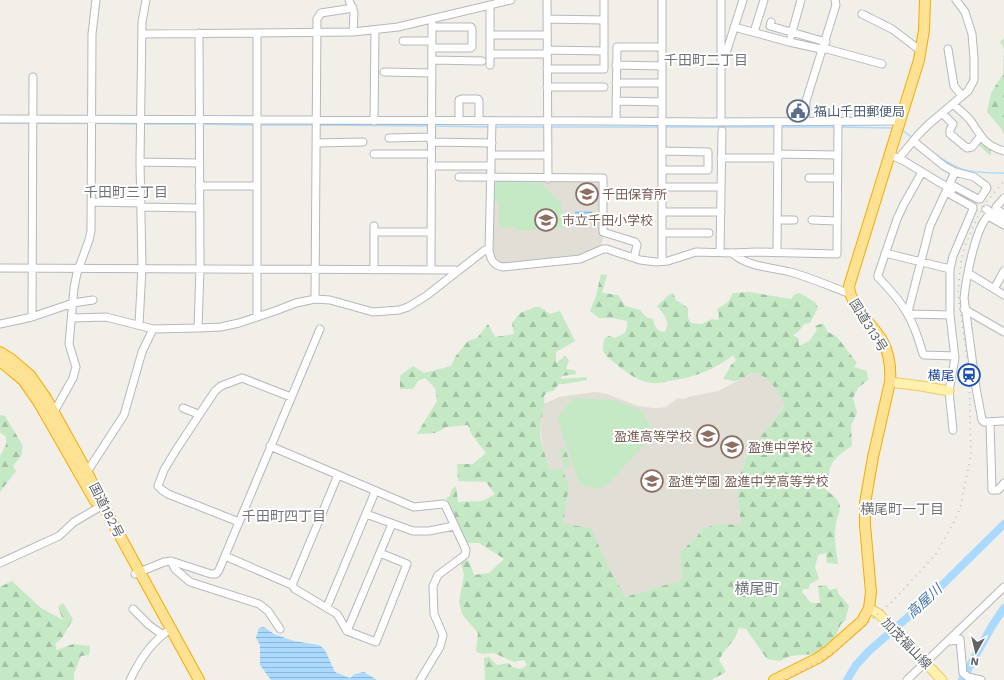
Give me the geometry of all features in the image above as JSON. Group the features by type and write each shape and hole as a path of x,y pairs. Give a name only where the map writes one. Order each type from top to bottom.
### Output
{"highway":[{"name":"国道313号","path":"869,608 870,587 866,540 865,503 873,457 890,382 890,360 887,349 878,334 854,304 849,292 850,281 894,157 898,127 921,50 925,20 925,0"},
{"name":"国道182号","path":"0,352 11,358 30,375 54,412 88,472 101,506"},
{"name":"国道182号","path":"0,361 24,380 39,403 101,506 193,680"},
{"path":"774,680 789,677 828,651 862,621 869,608"},
{"name":"国道182号","path":"167,632 199,680"}],"main road":[{"path":"890,382 949,391"},
{"name":"加茂福山線","path":"869,608 880,616 942,680"}],"street":[{"path":"54,412 73,378 76,367 69,344 74,288 79,268 90,240 91,231 92,34 96,0"},
{"path":"140,325 142,268 140,162 142,22 146,0"},
{"path":"349,0 353,8 353,32"},
{"path":"142,34 316,33 376,30 398,27 511,0"},
{"path":"547,0 548,179"},
{"path":"547,69 604,69 604,0"},
{"path":"662,0 662,261"},
{"path":"721,0 721,122"},
{"path":"720,69 743,0"},
{"path":"754,32 764,0"},
{"path":"789,42 801,0"},
{"path":"805,122 806,101 836,5 836,0"},
{"path":"956,0 965,12 972,34 974,80 968,91 942,113 916,140 894,157 1004,220"},
{"path":"490,6 490,65"},
{"path":"315,299 314,269 317,19 321,13 353,8"},
{"path":"862,14 892,29 921,50"},
{"path":"431,270 432,19"},
{"path":"547,19 604,20"},
{"path":"771,22 770,26 882,64"},
{"path":"403,41 432,45 472,47 471,27 432,27"},
{"path":"734,27 789,42 824,45"},
{"path":"374,121 376,30"},
{"path":"198,328 200,268 199,33"},
{"path":"257,33 257,317"},
{"path":"490,35 547,35"},
{"path":"616,121 617,46 662,47"},
{"path":"948,49 954,86 962,96"},
{"path":"490,54 604,51"},
{"path":"432,60 482,60"},
{"path":"616,65 662,66"},
{"path":"384,72 432,73"},
{"path":"32,316 33,77"},
{"path":"616,83 662,83"},
{"path":"547,87 604,87"},
{"path":"459,121 460,100 462,99 478,99 479,121"},
{"path":"616,101 662,102"},
{"path":"953,104 969,119 980,137 992,147 1004,151"},
{"path":"942,113 953,124 950,134 967,148 972,147 980,137"},
{"path":"0,119 33,122 316,123 374,121 431,124 459,121 479,121 492,124 547,124 616,121 662,125 721,122 778,125 805,122 838,126 898,127"},
{"path":"492,124 489,251 492,261 497,266 503,267 580,258 603,249 640,260 662,261 668,261 696,252 837,254 838,126"},
{"path":"777,253 778,125"},
{"path":"720,252 722,131"},
{"path":"389,138 492,142"},
{"path":"916,140 944,166 956,172 974,177 987,188 978,200 948,188"},
{"path":"316,143 363,142"},
{"path":"662,151 708,152 708,170 662,170"},
{"path":"374,154 431,154"},
{"path":"721,158 837,154"},
{"path":"492,155 548,155"},
{"path":"140,162 199,163"},
{"path":"431,166 491,166"},
{"path":"922,172 904,204 885,253 878,277 908,312 924,356 955,356"},
{"path":"908,312 930,226 956,172"},
{"path":"459,177 548,179 603,178 603,232 635,242 637,245 634,258"},
{"path":"809,178 837,178"},
{"path":"200,186 257,186"},
{"path":"662,187 721,187"},
{"path":"948,188 973,209 953,256 950,269 950,316 955,356 949,391 953,430"},
{"path":"1004,198 996,207 996,209 1004,214"},
{"path":"90,202 199,208"},
{"path":"662,212 721,212"},
{"path":"1004,225 987,217 974,245 965,284 964,298 964,308 982,420 990,423 1004,421"},
{"path":"778,220 794,220"},
{"path":"812,220 837,221"},
{"path":"374,270 374,229 430,232"},
{"path":"662,233 709,233"},
{"path":"72,318 106,317 153,329 198,328 220,327 257,317 296,303 315,299 330,300 373,312 399,310 408,307 426,296 485,250 489,251"},
{"path":"732,253 756,265 788,272 818,281 845,292 849,292"},
{"path":"885,253 950,269"},
{"path":"0,268 200,268 458,271"},
{"path":"994,289 1004,271"},
{"path":"968,274 1004,295"},
{"path":"0,324 73,303 93,300"},
{"path":"964,308 1004,332"},
{"path":"908,312 911,314 950,316"},
{"path":"88,472 124,415 142,352 153,329"},
{"path":"137,573 164,562 171,561 216,574 219,570 320,329"},
{"path":"239,522 168,494 158,486 164,470 198,414 215,390 220,386 242,378 291,397"},
{"path":"183,408 198,414"},
{"path":"990,423 992,490 998,490 1004,483"},
{"path":"270,446 375,492 414,507 445,505 466,550 464,554 438,575 433,586 434,614 442,635 440,647 420,680"},
{"path":"292,585 338,475"},
{"path":"327,607 375,492"},
{"path":"0,562 59,536 74,522 101,506"},
{"path":"366,514 413,531 429,531 454,526"},
{"path":"347,631 392,524"},
{"path":"225,556 292,585 295,589 338,614 347,631 376,642 407,564 380,553"},
{"path":"171,561 175,569 190,582 259,604 268,611 280,629"},
{"path":"907,680 1004,587"},
{"path":"130,680 135,670 148,652 167,632 149,625 133,609"},
{"path":"950,639 951,641 960,639 965,675 981,680"}],"shaded area":[{"name":"市立千田小学校","path":"495,181 601,181 604,234 601,246 582,255 498,264 491,256 493,183"},
{"name":"盈進学園 盈進中学高等学校","path":"753,373 759,374 768,380 779,392 784,401 784,407 747,454 743,469 736,477 741,526 721,524 703,528 696,538 680,552 682,580 625,597 606,564 563,524 569,486 550,470 544,453 540,429 544,404 559,397 595,392 607,394 638,406 654,408 666,407 678,398 685,399 688,397 718,391"}],"green space":[{"path":"1004,38 1004,49 1000,42"},
{"path":"1004,49 1004,135 1001,128 987,112 991,93 1003,74"},
{"path":"980,141 991,150 991,156 978,145"},
{"path":"496,182 543,183 543,188 547,188 561,204 564,227 517,231 516,227 499,228 499,202 494,201 494,184"},
{"path":"601,274 607,275 602,293 618,295 625,306 640,310 646,317 653,319 655,326 659,331 665,332 668,325 665,316 657,306 673,293 676,300 688,308 688,318 691,323 702,324 712,319 718,320 719,315 717,309 728,302 733,293 749,292 791,299 794,295 799,293 815,302 818,308 810,323 804,324 799,331 793,335 799,339 799,346 809,341 817,330 815,326 823,323 828,332 836,336 857,363 854,367 867,371 868,380 859,387 853,398 857,413 851,426 852,446 839,455 832,464 826,490 837,500 840,508 835,534 838,564 827,563 826,553 818,555 815,567 819,579 809,585 809,589 803,589 802,592 811,603 820,603 818,586 826,585 829,590 837,588 838,593 849,606 845,621 841,624 835,638 813,654 790,656 780,661 767,659 746,629 739,628 735,638 719,660 726,672 711,680 485,680 484,658 489,657 497,665 509,663 512,667 521,669 527,665 524,660 514,662 494,653 482,654 476,651 478,633 462,614 459,602 464,575 461,564 464,560 469,561 474,575 489,573 504,559 479,543 468,543 458,528 446,498 450,496 452,489 456,486 458,502 483,501 495,494 486,482 458,481 457,464 473,464 486,453 472,435 468,425 447,427 435,433 417,434 437,401 435,388 425,378 418,381 413,389 400,389 400,376 413,366 424,373 451,366 455,357 468,341 477,338 488,324 495,337 514,334 512,323 520,313 536,307 540,307 550,314 560,311 575,341 556,352 556,363 565,356 569,360 566,369 574,370 577,374 562,376 560,379 587,377 587,380 559,384 553,391 547,392 544,396 544,408 540,427 542,443 550,470 562,468 569,486 563,524 591,528 607,564 625,597 682,580 680,552 696,538 703,528 721,524 741,525 736,477 743,469 747,454 784,407 781,397 777,391 763,376 753,373 736,381 723,379 731,365 736,360 733,355 711,369 686,378 661,383 642,381 623,370 606,355 603,347 605,338 609,336 615,338 625,333 627,321 613,318 599,318 590,311 596,296"},
{"path":"574,398 613,400 643,411 653,435 610,482 598,489 580,485 557,417"},
{"path":"0,415 5,416 23,446 21,456 13,466 16,471 0,492 0,456 6,445 6,437 0,432"},
{"path":"565,448 571,466 564,468 560,449"},
{"path":"12,581 41,608 63,620 58,607 63,603 73,619 62,638 55,644 57,650 73,644 90,646 89,655 81,656 74,673 74,680 0,680 0,587"}],"water":[{"path":"575,211 592,211 592,219 575,219"},
{"path":"264,627 274,634 294,641 319,645 325,650 335,672 350,678 355,674 364,672 377,680 271,680 260,665 260,645 256,638 259,628"}],"waterway":[{"path":"0,123 30,123"},
{"path":"36,123 90,123"},
{"path":"94,123 138,124"},
{"path":"144,124 196,124"},
{"path":"202,124 254,125"},
{"path":"260,125 314,125"},
{"path":"318,125 430,126"},
{"path":"434,126 490,127"},
{"path":"494,127 546,127"},
{"path":"550,127 660,127"},
{"path":"664,127 776,127"},
{"path":"780,127 836,127"},
{"path":"840,127 894,128"},
{"path":"902,130 913,138"},
{"path":"931,151 949,163 965,170 982,173 1004,173"},
{"name":"高屋川","path":"847,680 856,665 869,651 924,603 1004,524"},
{"path":"962,680 992,626 1004,608"}],"railway":[{"path":"785,680 819,662 837,650 894,600 936,554 955,520 960,508 971,455 969,375 958,293 961,261 965,246 978,216 988,200 1004,181"}],"place":[{"name":"福山千田郵便局","path":"798,111"},
{"name":"千田保育所","path":"587,194"},
{"name":"市立千田小学校","path":"546,220"},
{"name":"横尾","path":"969,375"},
{"name":"盈進高等学校","path":"708,436"},
{"name":"盈進中学校","path":"732,447"},
{"name":"盈進学園 盈進中学高等学校","path":"652,481"}],"district":[{"name":"千田町二丁目","path":"706,60"},
{"name":"千田町三丁目","path":"126,192"},
{"name":"横尾町一丁目","path":"902,509"},
{"name":"千田町四丁目","path":"284,516"},
{"name":"横尾町","path":"757,589"}]}
